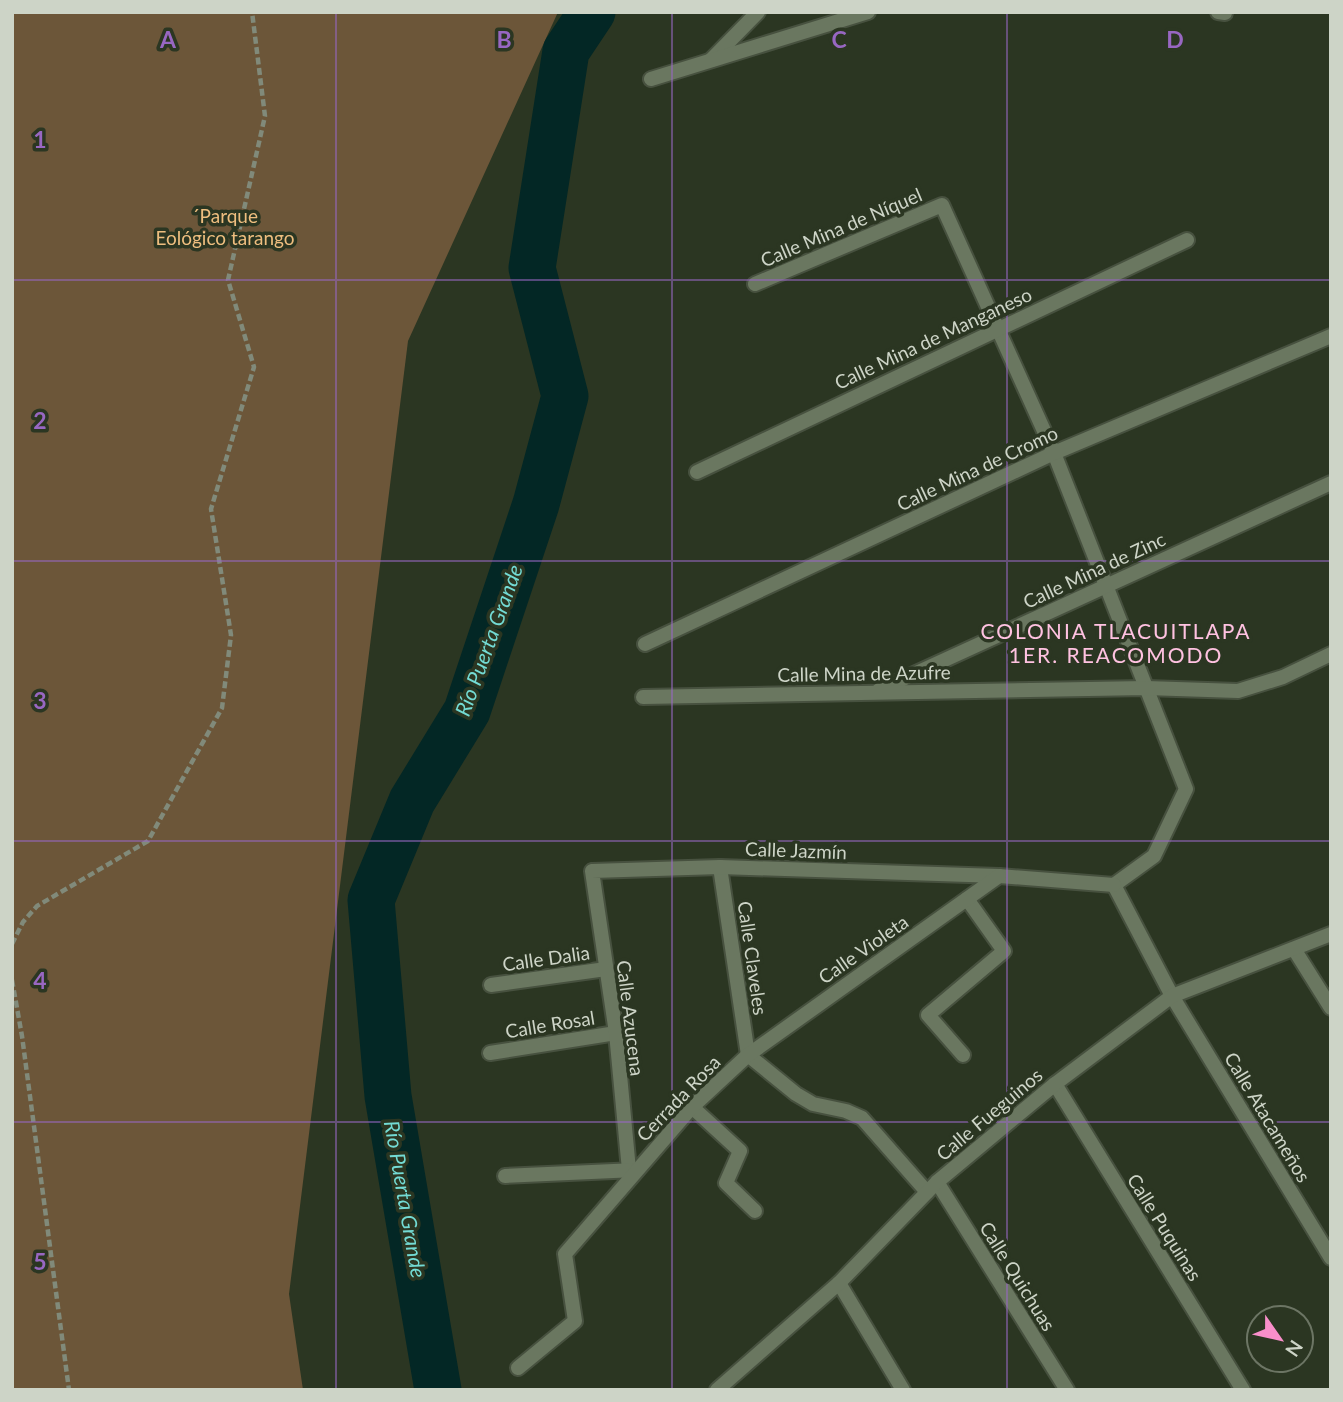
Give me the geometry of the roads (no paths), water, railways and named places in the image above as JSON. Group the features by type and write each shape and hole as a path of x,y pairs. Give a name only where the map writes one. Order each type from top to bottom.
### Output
{"street":[{"path":"710,61 758,12"},
{"path":"651,79 868,12"},
{"path":"1218,12 1225,13"},
{"name":"Calle Mina de Níquel","path":"755,284 942,205 998,328"},
{"name":"Calle Mina de Manganeso","path":"697,472 1187,240"},
{"path":"998,328 1054,453 1186,789 1154,856 1114,885"},
{"name":"Calle Mina de Cromo","path":"645,645 1054,453 1331,336"},
{"name":"Calle Mina de Zinc","path":"874,692 1331,483"},
{"name":"Calle Mina de Azufre","path":"643,696 1146,688 1238,691 1283,677 1331,654"},
{"name":"Calle Jazmín","path":"592,871 720,867 999,876 1114,885"},
{"name":"Calle Claveles","path":"720,867 748,1055"},
{"name":"Calle Azucena","path":"592,871 632,1170"},
{"name":"Calle Violeta","path":"748,1055 999,876"},
{"name":"Calle Atacameños","path":"1114,885 1171,996 1331,1258"},
{"path":"964,1055 928,1016 1004,951 967,899"},
{"name":"Calle Fueguinos","path":"724,1387 839,1283 932,1187 1055,1084 1171,996 1331,934"},
{"path":"1294,949 1331,1008"},
{"name":"Calle Dalia","path":"491,985 606,969"},
{"name":"Calle Rosal","path":"490,1053 615,1033"},
{"name":"Cerrada Rosa","path":"518,1368 575,1321 565,1254 632,1170 692,1107 748,1055"},
{"name":"Calle Quichuas","path":"748,1055 805,1099 862,1118 932,1187 1067,1390"},
{"name":"Calle Puquinas","path":"1055,1084 1243,1390"},
{"path":"692,1107 740,1151 726,1182 755,1211"},
{"path":"505,1176 632,1170"},
{"path":"839,1283 903,1390"}],"waterway":[{"name":"Río Puerta Grande","path":"438,1390 388,1096 371,900 412,801 467,711 536,504 565,396 532,268 566,51 592,12"}],"district":[{"name":"COLONIA TLACUITLAPA 1ER. REACOMODO","path":"1116,642"}],"park label":[{"name":"´Parque Eológico tarango","path":"225,226"}]}
